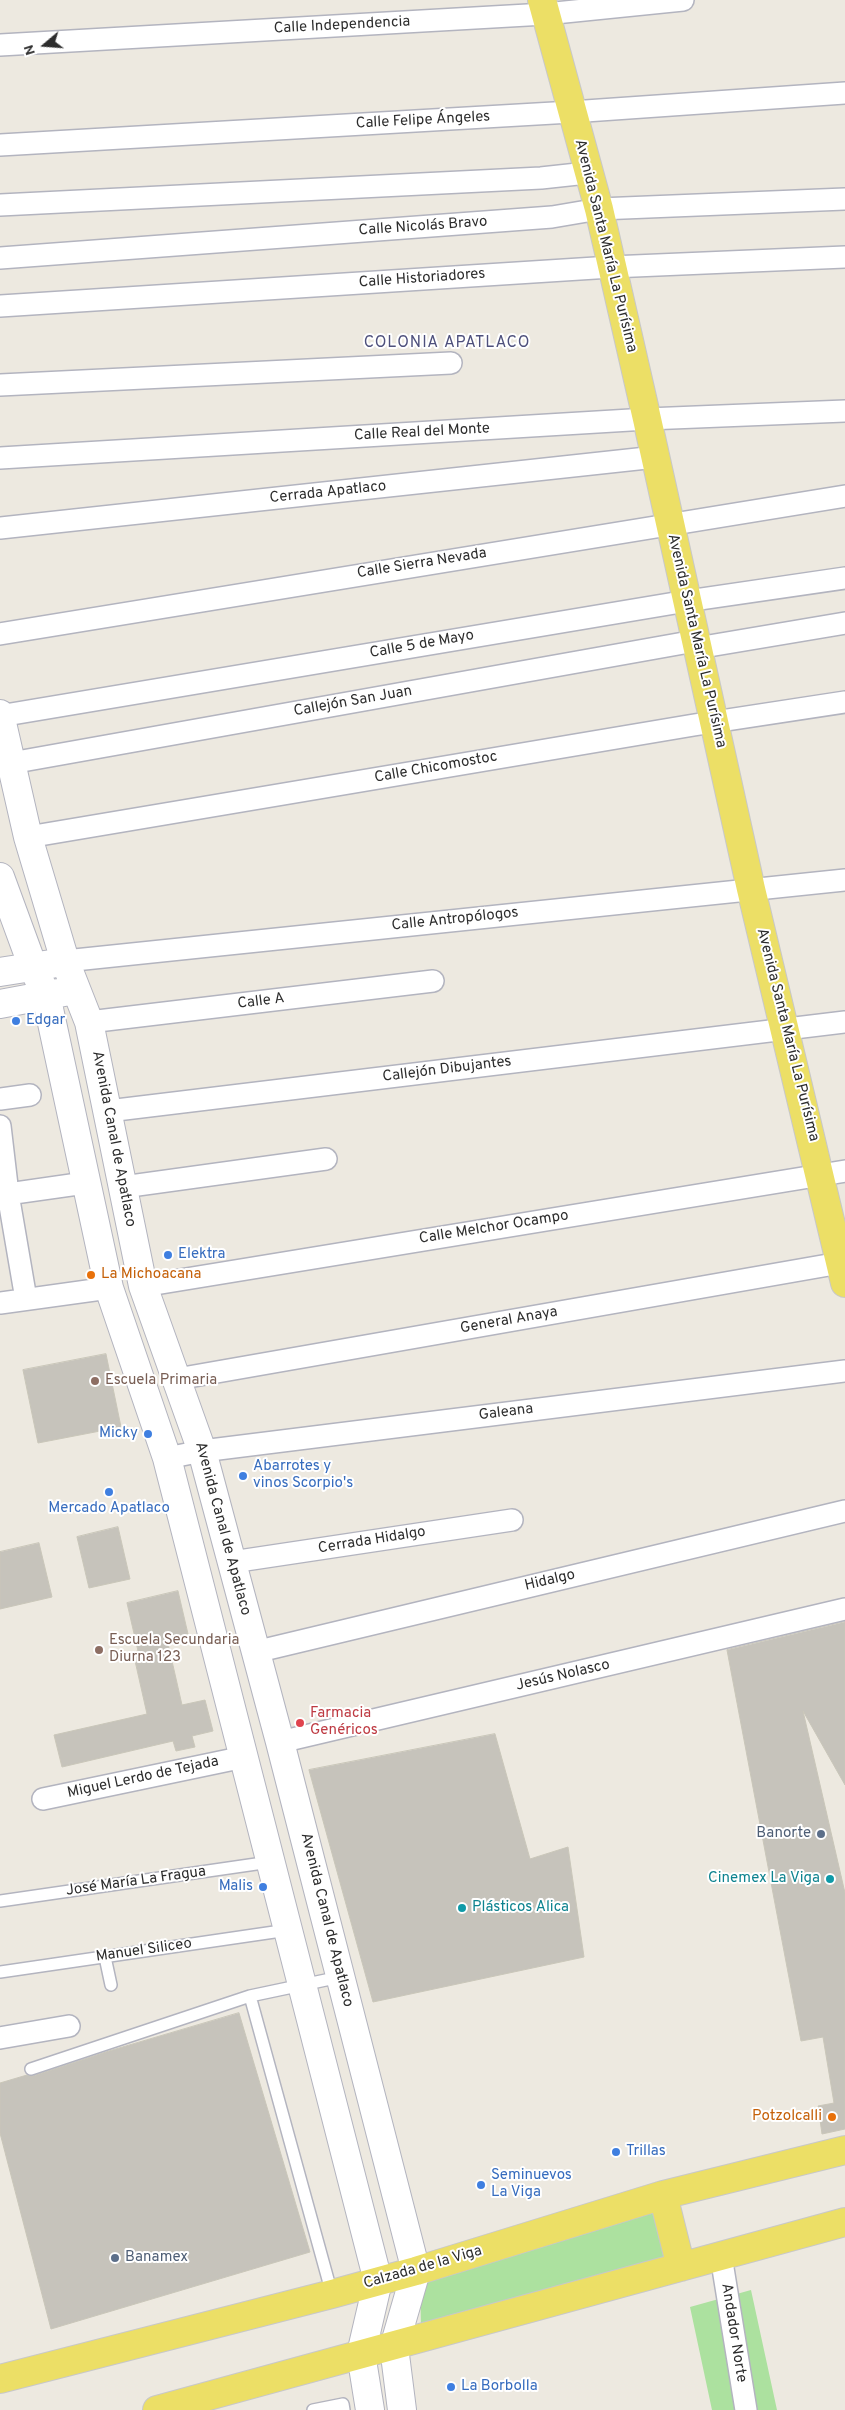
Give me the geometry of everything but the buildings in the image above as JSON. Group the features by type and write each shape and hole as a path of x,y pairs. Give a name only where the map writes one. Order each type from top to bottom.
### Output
{"main road":[{"name":"Avenida Santa María La Purísima","path":"544,7 587,173 599,209 648,419 751,889 785,1029 833,1173 844,1269"},
{"name":"Calzada de la Viga","path":"0,2378 332,2294 416,2271 663,2195 845,2150"},
{"path":"663,2195 681,2267"},
{"path":"157,2410 845,2222"}],"street":[{"name":"Calle Independencia","path":"0,46 544,7 683,0"},
{"name":"Calle Felipe Ángeles","path":"0,145 571,112 845,93"},
{"path":"0,206 541,178 587,173"},
{"name":"Calle Nicolás Bravo","path":"0,258 552,217 599,209 845,199"},
{"name":"Calle Historiadores","path":"0,306 611,267 845,257"},
{"path":"0,385 451,363"},
{"name":"Calle Real del Monte","path":"0,458 648,419 845,411"},
{"name":"Cerrada Apatlaco","path":"0,528 656,457"},
{"name":"Calle Sierra Nevada","path":"0,634 670,523 845,496"},
{"name":"Calle 5 de Mayo","path":"0,715 687,601 845,578"},
{"name":"Callejón San Juan","path":"11,763 696,645 845,623"},
{"name":"Calle Chicomostoc","path":"28,837 714,722 845,702"},
{"name":"Avenida Canal de Apatlaco","path":"0,715 28,837 64,961 89,1022 143,1286 202,1451 280,1742 416,2271"},
{"path":"0,877 33,968 46,995 109,1288 166,1458 378,2281 362,2354 370,2410"},
{"name":"Calle Antropólogos","path":"64,961 845,880"},
{"path":"0,972 33,968 64,961"},
{"name":"Calle A","path":"89,1022 433,982"},
{"path":"0,1004 76,989"},
{"name":"Callejón Dibujantes","path":"108,1111 845,1022"},
{"path":"0,1099 30,1096"},
{"path":"0,1126 4,1195 26,1299"},
{"path":"123,1187 326,1159"},
{"name":"Calle Melchor Ocampo","path":"143,1286 833,1173"},
{"path":"4,1195 85,1183"},
{"name":"General Anaya","path":"177,1379 844,1269"},
{"path":"0,1303 109,1288"},
{"name":"Galeana","path":"166,1458 202,1451 845,1371"},
{"name":"Hidalgo","path":"256,1652 845,1511"},
{"name":"Cerrada Hidalgo","path":"232,1562 512,1520"},
{"name":"Jesús Nolasco","path":"280,1742 845,1609"},
{"name":"Miguel Lerdo de Tejada","path":"42,1799 244,1757"},
{"path":"0,2038 69,2026"},
{"name":"Andador Norte","path":"721,2256 746,2410"},
{"path":"402,2410 394,2346 416,2271"}],"lane":[{"name":"José María La Fragua","path":"0,1901 271,1862"},
{"name":"Manuel Siliceo","path":"0,1972 288,1930"},
{"path":"105,1957 110,1985"},
{"path":"31,2069 250,1996 340,1977"},
{"path":"250,1996 332,2294"},
{"path":"314,2410 343,2404 344,2410"}],"green space":[{"path":"658,2204 673,2264 421,2331 420,2275"},
{"path":"751,2290 777,2410 712,2410 690,2307"}],"place":[{"name":"Edgar","path":"16,1021"},
{"name":"Elektra","path":"168,1255"},
{"name":"La Michoacana","path":"91,1275"},
{"name":"Escuela Primaria","path":"95,1381"},
{"name":"Micky","path":"148,1434"},
{"name":"Abarrotes y vinos Scorpio's","path":"243,1476"},
{"name":"Mercado Apatlaco","path":"109,1492"},
{"name":"Escuela Secundaria Diurna 123","path":"99,1650"},
{"name":"Farmacia Genéricos","path":"300,1723"},
{"name":"Banorte","path":"821,1834"},
{"name":"Cinemex La Viga","path":"830,1879"},
{"name":"Malis","path":"263,1887"},
{"name":"Plásticos Alica","path":"462,1908"},
{"name":"Potzolcalli","path":"832,2117"},
{"name":"Trillas","path":"616,2152"},
{"name":"Seminuevos La Viga","path":"481,2185"},
{"name":"Banamex","path":"115,2258"},
{"name":"La Borbolla","path":"451,2387"}],"district":[{"name":"COLONIA APATLACO","path":"447,344"}]}
